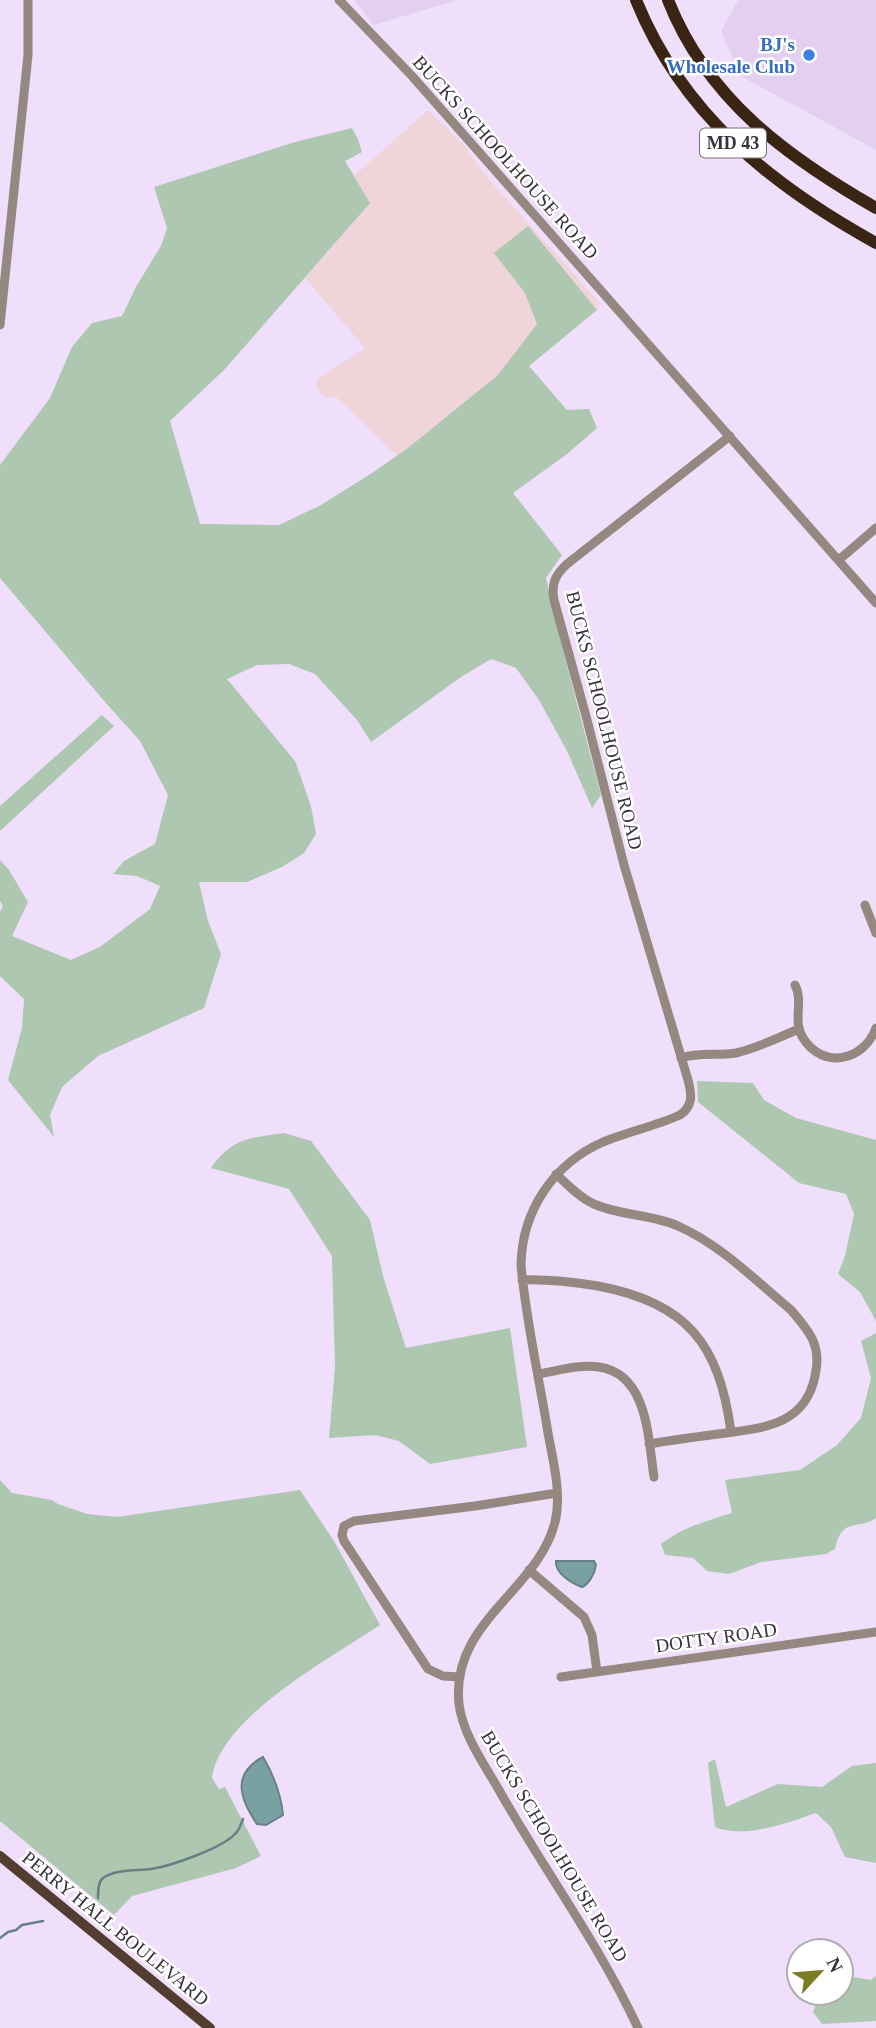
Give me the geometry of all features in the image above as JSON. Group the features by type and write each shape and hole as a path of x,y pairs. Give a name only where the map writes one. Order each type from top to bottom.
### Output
{"highway":[{"name":"MD 43","path":"636,0 670,66 721,132 781,183 876,243"},
{"name":"MD 43","path":"668,0 691,48 725,94 746,116 810,168 876,208"}],"main road":[{"name":"PERRY HALL BOULEVARD","path":"0,1856 210,2028"}],"street":[{"path":"0,325 28,55 28,0"},
{"name":"BUCKS SCHOOLHOUSE ROAD","path":"339,0 412,76 730,436 567,564 555,576 552,587 627,876 687,1078 691,1100 689,1108 683,1113 595,1146 573,1159 556,1174 539,1198 527,1227 521,1254 522,1280 557,1493 557,1512 545,1547 477,1633 468,1649 460,1677 461,1712 474,1747 598,1952 638,2028"},
{"path":"730,436 876,603"},
{"path":"840,559 876,528"},
{"path":"865,905 876,933"},
{"path":"795,985 799,994 799,1029 810,1047 820,1054 836,1058 860,1051 870,1041 876,1028"},
{"path":"681,1058 689,1055 736,1053 799,1029"},
{"path":"556,1174 594,1204 660,1219 698,1235 718,1248 782,1303 809,1333 818,1354 813,1386 803,1405 774,1424 649,1444"},
{"path":"522,1280 545,1279 624,1291 654,1301 678,1316 693,1331 711,1357 723,1393 731,1432"},
{"path":"538,1374 589,1366 599,1367 616,1373 631,1386 640,1400 654,1477"},
{"path":"460,1677 443,1676 433,1672 423,1662 344,1541 344,1526 354,1521 557,1493"},
{"path":"529,1570 584,1617 592,1635 597,1672"},
{"name":"DOTTY ROAD","path":"561,1677 876,1632"}],"shaded area":[{"path":"355,0 459,0 373,25"},
{"name":"BJ's Wholesale Club","path":"738,0 876,0 876,150 741,76 721,31"},
{"path":"428,110 465,146 485,175 601,304 397,456 335,396 326,398 316,387 318,379 365,348 305,278 370,203 354,176"},
{"path":"352,128 362,152 345,161 370,203 224,370 170,421 200,524 279,525 321,505 408,448 498,375 537,324 525,293 494,253 528,226 597,310 529,366 567,410 589,409 597,428 567,454 513,493 562,555 546,578 601,795 592,808 567,751 539,700 516,668 491,659 461,677 371,742 357,720 315,674 289,664 257,665 227,679 295,761 311,806 316,834 304,853 282,867 247,882 199,882 208,921 221,954 204,1008 98,1056 62,1087 50,1115 54,1137 8,1080 22,1028 24,999 0,976 0,912 3,906 0,901 0,860 28,902 12,936 71,960 100,947 150,909 160,886 137,876 113,874 124,861 155,844 168,795 140,741 0,578 0,465 50,398 72,347 92,323 122,316 161,246 167,228 154,187 295,142"},
{"path":"102,715 114,726 0,831 0,806"},
{"path":"697,1081 753,1083 764,1100 796,1118 876,1140 876,1321 860,1292 838,1274 845,1256 854,1214 846,1194 799,1183 698,1102"},
{"path":"284,1133 311,1141 370,1220 383,1276 406,1348 510,1328 527,1447 430,1464 399,1441 375,1435 329,1438 335,1367 332,1256 289,1189 211,1168 234,1145 251,1138"},
{"path":"876,1333 876,1518 846,1528 835,1549 826,1554 761,1562 729,1574 707,1571 693,1558 665,1555 661,1544 669,1538 695,1525 732,1513 725,1480 800,1470 837,1445 861,1418 871,1378 861,1341"},
{"path":"0,1480 12,1493 52,1500 87,1514 117,1517 300,1490 334,1541 380,1625 307,1672 256,1711 235,1733 220,1755 212,1778 219,1789 225,1787 261,1856 236,1868 132,1896 114,1915 0,1821"},
{"path":"556,1561 594,1561 596,1565 591,1578 582,1587 558,1570"},
{"path":"263,1757 276,1785 283,1815 266,1825 257,1824 246,1805 242,1787 246,1771"},
{"path":"715,1759 726,1807 778,1784 822,1787 852,1766 876,1763 876,1863 845,1857 831,1827 816,1813 752,1830 715,1827 708,1763"},
{"path":"876,1976 876,2021 822,2024 813,2012 815,2007 855,2007 855,1977 871,1980"}],"waterway":[{"path":"98,1898 100,1882 108,1875 151,1869 196,1856 229,1839 239,1830 243,1819"},
{"path":"0,1938 22,1925 43,1921"}],"place":[{"name":"BJ's Wholesale Club","path":"809,55"}]}
